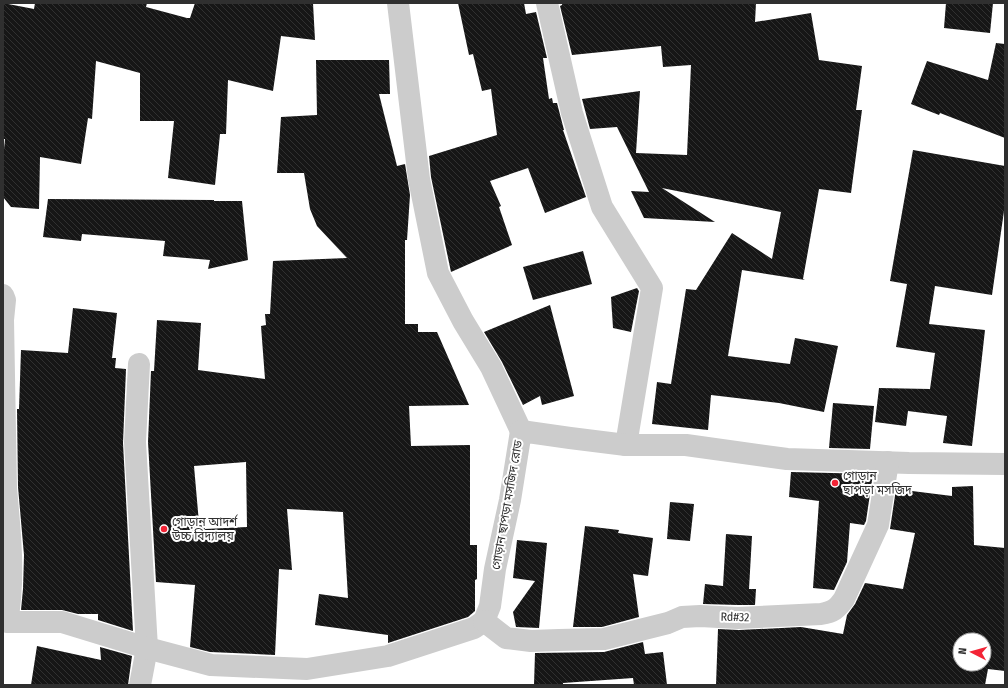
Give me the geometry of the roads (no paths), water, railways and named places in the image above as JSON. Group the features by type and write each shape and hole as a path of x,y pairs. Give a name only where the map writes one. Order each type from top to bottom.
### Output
{"street":[{"path":"398,3 419,179 438,273 463,321 491,367 521,431"},
{"path":"547,3 572,113 602,206 652,288 626,445"},
{"path":"3,295 6,300 3,320 4,488 11,553 11,602 5,622 62,622 147,648 211,665 307,669 388,656 474,628 484,621"},
{"path":"139,364 135,442 147,648 140,685"},
{"name":"গোড়ান ছাপড়া মসজিদ রোড","path":"484,621 490,606 495,570 510,500 521,431 626,445 686,445 788,459 1005,464"},
{"name":"Rd#32","path":"484,621 506,638 531,641 604,639 668,623 682,617 700,616 738,618 821,614 832,612 844,599 876,530 881,512 888,462"}],"place":[{"name":"গোড়ান ছাপড়া মসজিদ","path":"835,483"},
{"name":"গোড়ান আদর্শ উচ্চ বিদ্যালয়","path":"164,529"}]}
